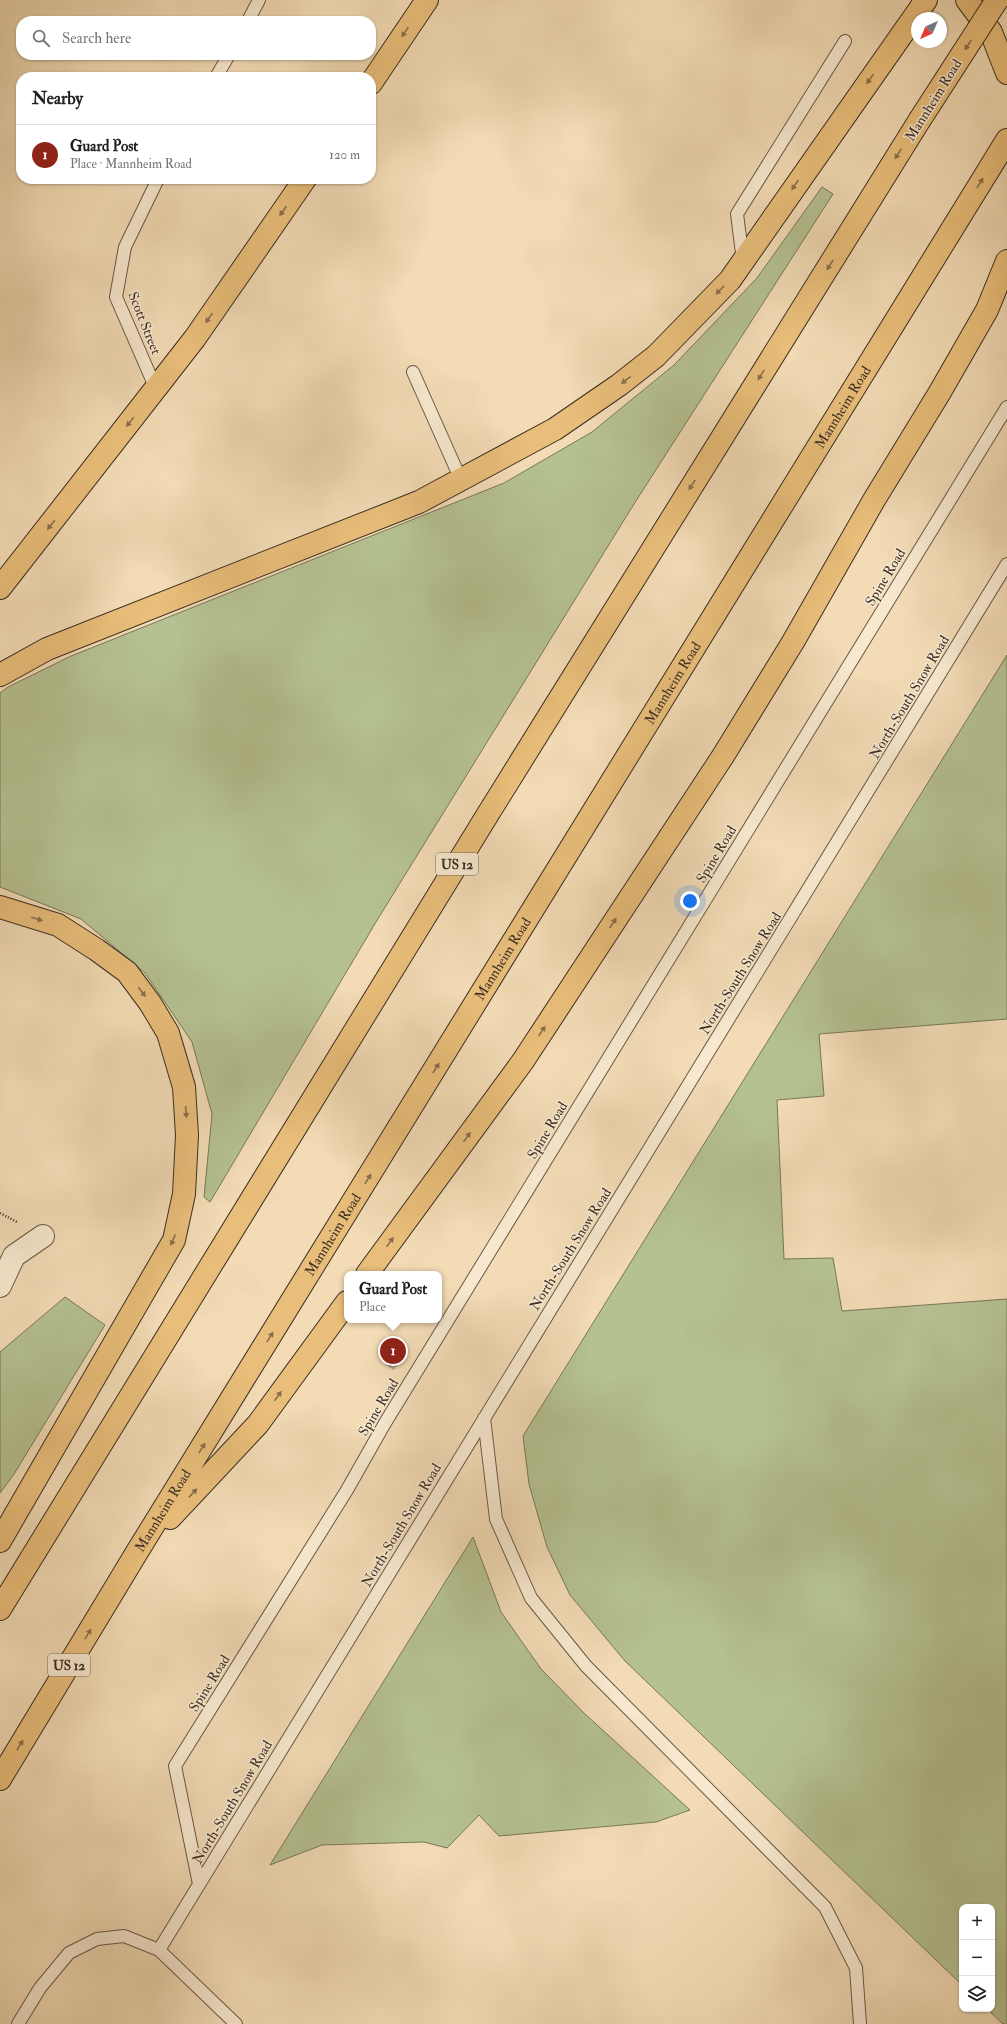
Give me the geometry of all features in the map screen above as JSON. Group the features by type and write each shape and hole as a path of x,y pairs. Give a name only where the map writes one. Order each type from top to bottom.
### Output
{"main road":[{"path":"376,76 428,0"},
{"path":"0,675 47,649 419,502 555,429 588,408 656,356 730,280 926,0"},
{"path":"967,0 991,32 1007,73"},
{"name":"Mannheim Road","path":"0,1609 488,814 919,121 996,0"},
{"name":"Mannheim Road","path":"0,1779 137,1552 1007,140"},
{"path":"0,588 195,338 302,184"},
{"path":"369,1271 523,1061 723,756 793,642 874,500 940,392 987,310 1007,261"},
{"path":"0,907 58,925 97,950 127,972 150,1003 168,1033 184,1087 187,1135 184,1194 174,1240 0,1542"},
{"path":"137,1552 258,1424 344,1306"}],"street":[{"path":"0,1286 14,1256 43,1236"}],"lane":[{"path":"251,16 260,0"},
{"path":"743,261 737,214 845,41"},
{"path":"219,72 225,60"},
{"name":"Scott Street","path":"156,184 125,247 116,297 156,388"},
{"path":"413,372 461,480"},
{"name":"Spine Road","path":"199,1884 175,1766 343,1496 385,1423 1007,407"},
{"name":"North-South Snow Road","path":"159,1950 1007,564"},
{"path":"484,1418 496,1519 531,1598 586,1666 825,1907 856,1968 860,2024"},
{"path":"18,2024 40,1988 69,1953 97,1939 124,1936 159,1950 236,2024"}],"green space":[{"path":"822,187 833,194 634,504 376,922 210,1202 204,1197 212,1114 192,1042 145,973 81,919 0,887 0,693 8,687 71,656 504,483 592,432 674,365 757,278"},
{"path":"1007,655 1007,1019 819,1034 824,1096 777,1100 784,1259 833,1258 842,1311 1007,1299 1007,2024 1003,2024 990,2012 995,2012 995,1904 959,1904 959,1982 625,1661 570,1595 547,1547 529,1484 523,1436"},
{"path":"65,1297 105,1325 14,1474 0,1493 0,1352"},
{"path":"473,1537 501,1612 541,1669 585,1714 690,1810 656,1822 499,1836 479,1815 447,1848 424,1842 322,1845 270,1865"}],"building":[{"path":"396,1337 405,1343 391,1366 382,1360"}],"place":[{"name":"Guard Post","path":"393,1351"}]}
